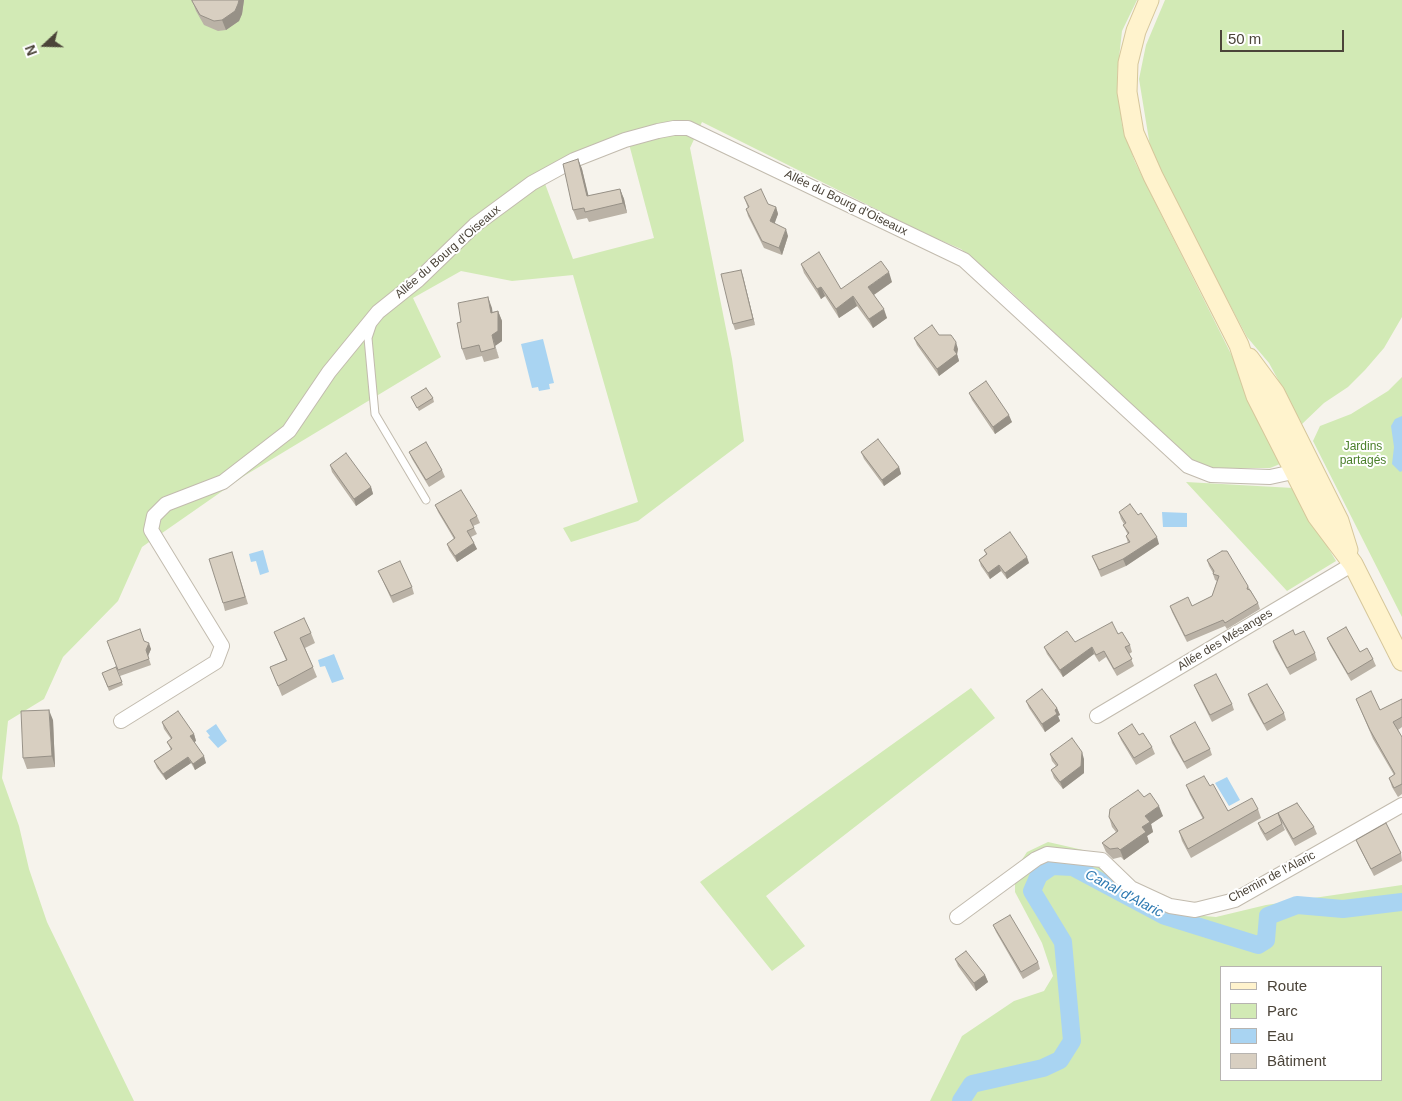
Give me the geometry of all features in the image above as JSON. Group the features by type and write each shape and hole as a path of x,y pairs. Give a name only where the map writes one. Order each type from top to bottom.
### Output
{"street":[{"path":"1149,0 1136,31 1128,63 1127,92 1134,133 1153,176 1239,345 1256,396 1304,469 1317,516 1353,564 1402,660"},
{"name":"Allée du Bourg d'Oiseaux","path":"121,721 216,662 222,646 151,530 154,516 166,504 223,482 289,431 329,372 378,312 418,280 475,225 532,183 574,160 625,140 674,128 688,128 964,260 1188,466 1211,475 1270,477 1304,469"},
{"name":"Allée des Mésanges","path":"1097,716 1353,564"},
{"name":"Chemin de l'Alaric","path":"957,917 1047,854 1102,860 1131,888 1170,906 1195,910 1235,900 1402,805"}],"lane":[{"path":"378,312 368,338 375,414 426,500"}],"green space":[{"path":"0,0 1137,0 1122,31 1117,76 1122,125 1135,162 1285,462 1270,468 1205,468 1188,458 1009,290 961,249 928,235 702,122 690,148 732,359 744,441 638,521 571,542 563,528 638,502 573,275 512,281 461,271 413,298 441,357 244,476 142,547 118,601 63,657 44,699 8,721 2,778 19,826 29,869 47,922 134,1101 0,1101","holes":["629,144 654,238 573,259 544,181 573,163"]},
{"path":"1165,0 1402,0 1402,317 1384,348 1365,370 1348,387 1324,403 1302,424 1269,363 1247,337 1177,205 1150,146 1139,79 1146,45"},
{"name":"Jardins partagés","path":"1402,377 1402,617 1313,441 1320,426 1351,414 1388,391"},
{"path":"1186,482 1293,488 1336,561 1287,591"},
{"path":"971,688 995,718 766,896 805,946 772,971 700,882"},
{"path":"1048,842 1083,850 1149,906 1182,914 1216,917 1266,905 1402,885 1402,1101 930,1101 962,1036 1014,1001 1044,991 1053,976 1042,943 1015,892 1015,870 1027,852"}],"water":[{"path":"543,339 554,383 549,384 550,389 539,391 538,387 532,388 521,344"},
{"path":"1402,416 1402,471 1400,472 1392,464 1394,447 1391,426 1395,419"},
{"path":"1162,512 1187,513 1187,527 1163,527"},
{"path":"263,550 269,572 260,575 256,561 251,562 249,554"},
{"path":"334,654 344,679 332,683 325,666 320,667 318,660"},
{"path":"216,724 227,741 218,748 208,737 210,736 206,731"},
{"path":"1227,777 1240,800 1229,806 1215,783"}],"building":[{"path":"192,0 239,0 235,11 222,20 214,21 200,15"},
{"path":"578,159 587,196 620,189 623,203 585,212 584,208 573,210 563,164"},
{"path":"761,189 768,204 776,207 770,221 786,229 779,248 762,241 746,209 749,207 744,197"},
{"path":"819,252 841,289 881,261 889,272 868,287 884,309 869,319 853,296 836,309 821,287 817,289 801,264"},
{"path":"741,270 753,319 733,324 721,274"},
{"path":"488,297 491,313 498,311 498,331 492,335 495,348 481,352 479,345 462,349 457,323 461,322 458,303"},
{"path":"932,325 939,335 951,335 956,342 954,350 957,354 937,369 914,338"},
{"path":"986,381 1009,415 993,427 969,393"},
{"path":"426,388 433,398 417,408 411,397"},
{"path":"878,439 899,467 882,480 861,452"},
{"path":"426,442 442,470 426,480 409,452"},
{"path":"346,453 371,487 354,499 330,465"},
{"path":"461,490 477,516 470,520 474,528 467,531 474,543 455,556 447,544 455,538 435,505"},
{"path":"1130,504 1138,515 1141,513 1157,537 1123,559 1099,570 1092,556 1130,542 1126,536 1129,533 1123,525 1126,523 1119,512"},
{"path":"1010,532 1027,557 1005,573 999,565 988,573 979,560 987,554 984,550"},
{"path":"1222,551 1227,551 1248,586 1247,589 1250,590 1258,603 1225,623 1223,620 1185,636 1170,606 1188,597 1192,606 1212,596 1219,576 1213,574 1214,571 1207,560"},
{"path":"232,552 245,597 223,603 209,559"},
{"path":"400,561 412,587 391,596 378,571"},
{"path":"304,618 311,633 300,638 313,667 278,686 270,667 287,660 274,632"},
{"path":"1112,622 1118,634 1122,632 1130,645 1125,647 1132,659 1114,669 1104,651 1096,655 1092,647 1060,670 1044,647 1067,631 1075,642"},
{"path":"1346,627 1360,652 1367,648 1373,659 1348,674 1327,638"},
{"path":"140,629 144,641 149,643 146,650 149,659 118,670 107,641"},
{"path":"1293,630 1295,635 1304,631 1315,653 1287,668 1273,641"},
{"path":"116,667 122,682 108,687 102,673"},
{"path":"1216,674 1232,704 1210,715 1194,685"},
{"path":"1267,684 1284,713 1264,724 1248,694"},
{"path":"1042,689 1057,708 1055,710 1057,714 1042,724 1026,701"},
{"path":"1371,691 1380,710 1402,699 1402,717 1393,722 1402,737 1402,784 1394,788 1389,778 1395,774 1370,730 1356,699"},
{"path":"49,710 52,756 23,758 21,711"},
{"path":"178,711 194,734 190,736 204,756 193,764 188,757 163,774 154,761 172,749 167,742 172,738 162,722"},
{"path":"1195,722 1210,749 1184,762 1170,736"},
{"path":"1132,724 1139,735 1143,733 1152,747 1134,758 1118,733"},
{"path":"1072,738 1082,752 1081,766 1060,782 1051,770 1058,765 1050,754"},
{"path":"1204,776 1210,786 1213,784 1228,811 1252,798 1258,809 1188,849 1179,831 1204,818 1186,785"},
{"path":"1138,790 1144,797 1150,793 1159,806 1145,816 1150,822 1142,827 1146,832 1120,850 1118,848 1110,849 1102,843 1118,831 1109,817 1110,809"},
{"path":"1297,803 1314,827 1293,839 1278,813 1282,824 1265,834 1258,823"},
{"path":"1386,823 1401,853 1371,869 1356,840"},
{"path":"1010,915 1038,962 1021,972 993,925"},
{"path":"966,951 985,975 974,983 955,959"}],"waterway":[{"name":"Canal d'Alaric","path":"961,1101 972,1084 1043,1068 1060,1060 1072,1041 1063,942 1032,891 1039,875 1052,866 1073,867 1165,916 1258,945 1266,940 1268,916 1297,905 1343,909 1402,902"}]}
